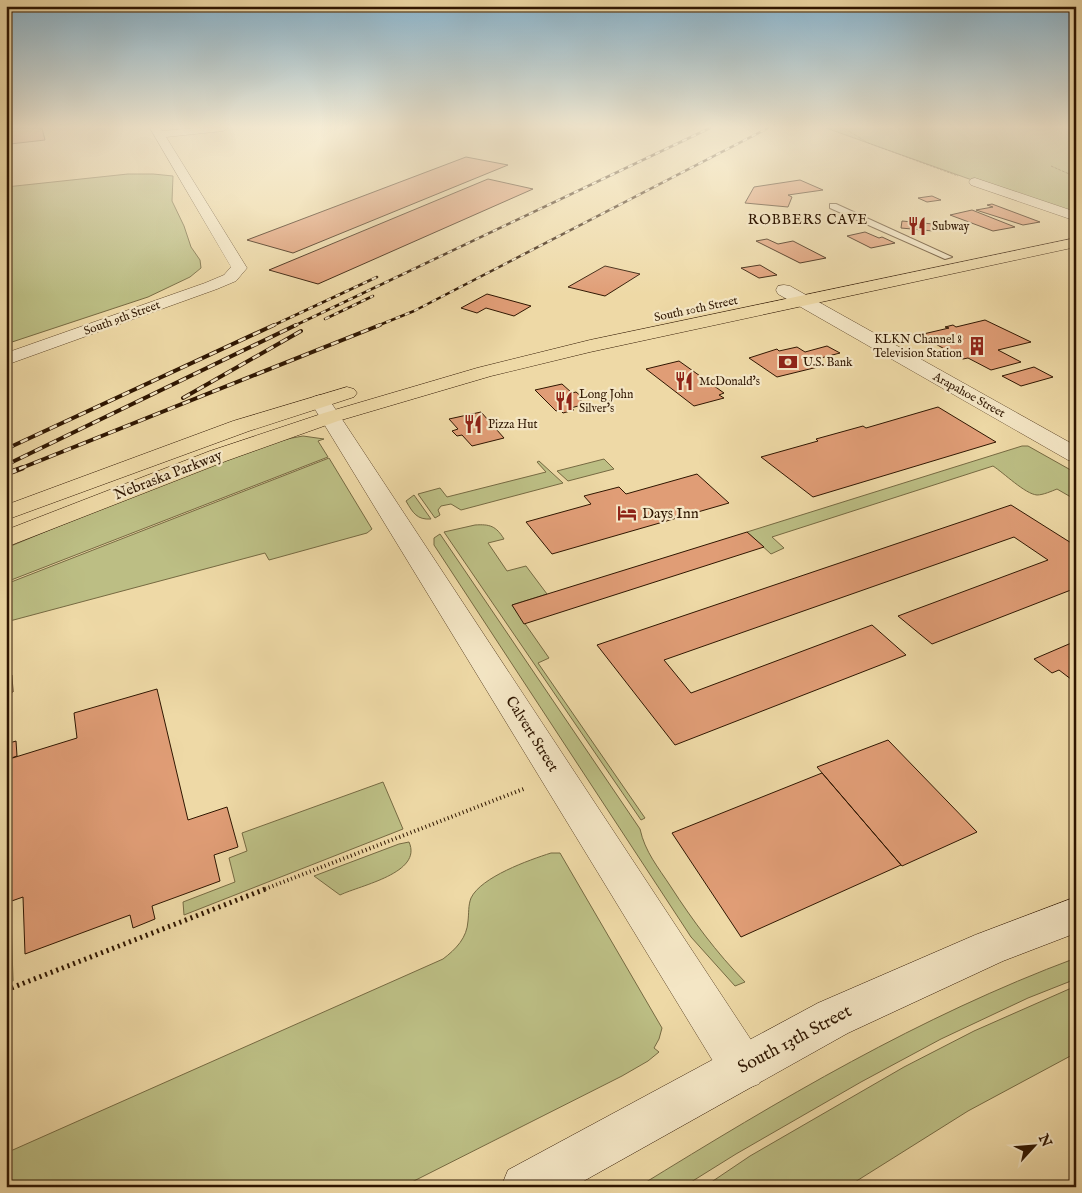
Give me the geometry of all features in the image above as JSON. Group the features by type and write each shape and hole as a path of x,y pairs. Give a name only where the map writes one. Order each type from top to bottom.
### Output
{"main road":[{"name":"South 10th Street","path":"433,369 562,336 1076,230"},
{"name":"South 10th Street","path":"326,409 426,388 523,362 1076,242"},
{"path":"326,409 366,387"},
{"name":"Nebraska Parkway","path":"6,513 232,429 326,409"},
{"name":"Nebraska Parkway","path":"6,538 218,456 326,409"}],"street":[{"name":"South 9th Street","path":"6,359 211,286 237,273 239,268 237,263 189,184"},
{"path":"980,184 1076,217"},
{"name":"Arapahoe Street","path":"784,290 1076,455"},
{"name":"Calvert Street","path":"326,409 743,1068"},
{"name":"South 13th Street","path":"525,1187 833,1018 989,948 1076,915"}],"lane":[{"path":"833,206 948,257"}],"path":[{"path":"6,990 526,788"}],"green space":[{"path":"37,184 173,184 172,201 184,226 191,247 200,260 201,268 190,277 148,297 6,344 6,187"},
{"path":"982,184 1076,184 1076,217"},
{"path":"303,436 324,439 318,441 328,457 6,582 6,548 250,451 290,438"},
{"path":"1022,446 1028,446 1076,473 1076,500 1057,489 1037,495 1032,494 993,466 772,537 784,548 771,554 747,532"},
{"path":"329,458 372,529 367,533 269,560 265,553 6,622 6,584"},
{"path":"604,459 614,469 568,481 557,471"},
{"path":"539,461 563,483 461,510 451,504 441,506 438,510 440,515 435,518 418,494 440,488 447,497 546,472 537,462"},
{"path":"414,495 431,519 419,517 411,509 406,501"},
{"path":"475,525 489,526 498,531 504,539 488,543 507,571 526,566 547,594 512,605 549,658 538,663 645,818 641,820 444,532"},
{"path":"440,534 640,829 649,852 679,900 715,948 745,982 735,986 691,937 434,545 434,538"},
{"path":"383,782 403,829 184,915 183,902 235,882 229,858 247,851 242,833"},
{"path":"409,842 411,853 407,862 399,870 375,882 340,895 314,876 399,844"},
{"path":"551,853 560,853 662,1028 654,1048 659,1052 648,1061 402,1187 6,1187 6,1153 443,959 456,947 466,933 470,901 476,890 507,870"},
{"path":"11,916 13,981 6,983 6,918"},
{"path":"1076,958 1076,979 1028,998 941,1039 861,1082 683,1187 638,1187 798,1091 906,1033 961,1006"},
{"path":"1076,986 1076,1053 968,1111 847,1187 704,1187 750,1156 904,1067 974,1031"}],"building":[{"path":"396,184 462,184 293,253 247,240"},
{"path":"477,184 509,184 533,189 318,284 269,270"},
{"path":"776,184 808,184 823,190 788,195 792,197 788,207 745,203 754,187"},
{"path":"932,196 941,200 927,202 918,198"},
{"path":"992,204 1040,222 1023,225 976,210 993,207 987,205"},
{"path":"972,210 1015,227 993,231 950,215"},
{"name":"Subway","path":"902,221 933,224 933,231 901,228"},
{"path":"865,232 895,243 871,248 847,236"},
{"path":"767,239 778,244 793,241 826,258 800,263 756,241"},
{"path":"760,265 777,275 759,278 741,268"},
{"path":"605,266 640,274 605,296 568,287"},
{"path":"487,294 531,306 514,316 486,308 477,313 461,308"},
{"name":"KLKN Channel 8 Television Station","path":"985,320 1031,342 998,350 1021,362 991,370 968,358 963,359 919,335 949,328 945,327 953,325 956,327"},
{"name":"U.S. Bank","path":"827,346 840,353 817,359 826,365 777,377 749,358 777,349 779,351 797,347 805,352"},
{"name":"McDonald's","path":"679,361 724,393 719,395 724,398 694,406 646,369"},
{"path":"1034,367 1053,377 1021,386 1002,376"},
{"name":"Long John Silver's","path":"562,384 572,393 576,392 582,397 578,398 585,404 571,408 574,410 563,413 560,410 556,411 535,390"},
{"path":"938,407 996,442 813,497 761,457 818,441 816,439 863,426 866,428"},
{"name":"Pizza Hut","path":"481,412 504,438 472,446 462,435 457,436 452,431 458,429 449,419"},
{"name":"Days Inn","path":"697,474 729,503 552,554 526,522 591,504 584,496 619,487 626,494"},
{"path":"1011,505 1076,546 1076,588 932,644 898,616 1048,560 1014,537 664,660 691,693 872,625 906,655 675,745 597,645"},
{"path":"747,532 764,547 524,624 512,605"},
{"path":"1076,641 1076,683 1059,670 1052,673 1034,659"},
{"path":"12,675 13,692 6,694 6,676"},
{"path":"157,689 188,820 227,807 238,847 214,855 220,881 152,906 155,919 133,928 130,915 25,954 23,897 6,903 6,760 77,738 74,713"},
{"path":"888,740 977,832 902,866 817,767"},
{"path":"16,741 17,756 6,760 6,744"},
{"path":"822,773 901,865 741,937 672,833"}],"railway":[{"path":"294,326 593,184"},
{"path":"377,326 414,311 660,184"},
{"path":"272,326 377,277"},
{"path":"325,319 373,296"},
{"path":"6,449 274,325"},
{"path":"6,465 296,325"},
{"path":"19,469 380,325"},
{"path":"183,398 301,331"},
{"path":"6,474 22,468"}],"place":[{"name":"Subway","path":"917,226"},
{"name":"KLKN Channel 8 Television Station","path":"977,346"},
{"name":"U.S. Bank","path":"788,362"},
{"name":"McDonald's","path":"684,381"},
{"name":"Long John Silver's","path":"564,401"},
{"name":"Pizza Hut","path":"473,424"},
{"name":"Days Inn","path":"627,513"}],"district":[{"name":"ROBBERS CAVE","path":"808,220"}]}
